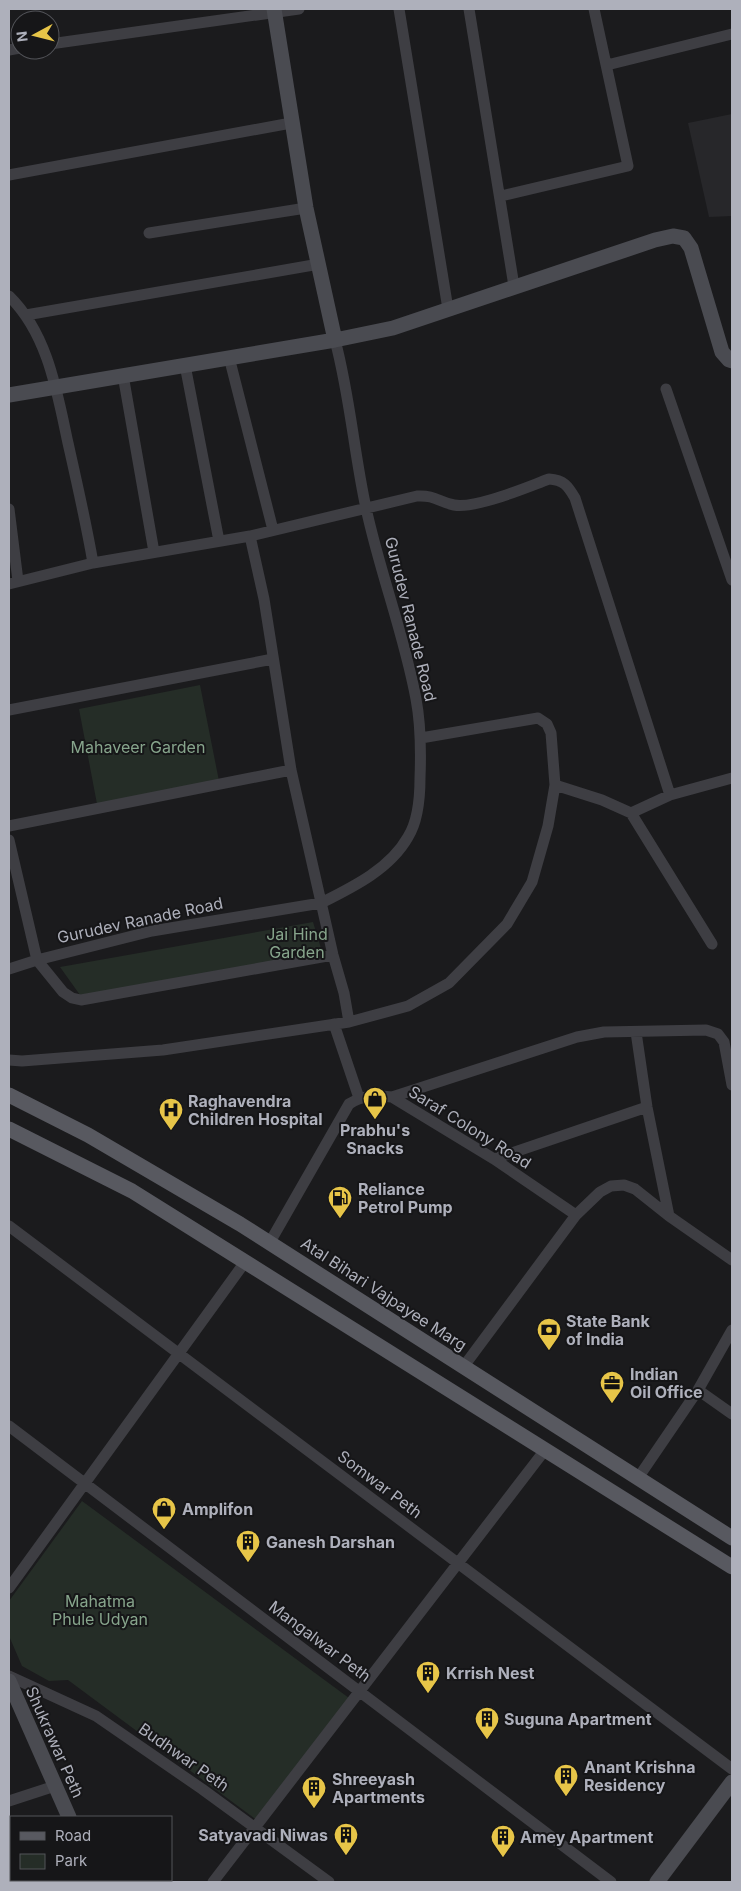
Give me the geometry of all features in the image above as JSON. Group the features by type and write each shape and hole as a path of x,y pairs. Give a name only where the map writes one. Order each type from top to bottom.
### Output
{"main road":[{"name":"Atal Bihari Vajpayee Marg","path":"9,1095 88,1135 270,1242 732,1538"},
{"path":"9,1129 132,1191 732,1567"}],"street":[{"path":"60,42 274,10 299,9"},
{"path":"399,9 448,309"},
{"path":"469,9 501,196 514,286"},
{"path":"501,196 628,166 594,9"},
{"path":"274,10 306,208 335,340"},
{"path":"607,65 732,34"},
{"path":"9,175 291,122"},
{"path":"149,233 306,208"},
{"path":"9,395 335,340 393,328 514,286 655,240 673,236 684,238 691,248 722,352 731,364"},
{"path":"26,315 319,264"},
{"path":"9,296 26,315 41,344 56,388 93,563"},
{"name":"Gurudev Ranade Road","path":"9,969 37,960 152,931 321,902 343,892 381,867 409,837 417,811 421,738 416,699 400,633 381,572 366,508 343,370 335,340"},
{"path":"229,357 273,530"},
{"path":"185,365 218,541"},
{"path":"122,375 154,552"},
{"path":"666,389 732,580"},
{"path":"9,509 13,582 93,563 250,536 416,496 428,495 454,505 466,505 549,479 560,480 568,485 575,498 670,795"},
{"path":"250,536 264,599 291,770 333,955 344,993 349,1022"},
{"path":"9,710 274,659"},
{"path":"9,1060 22,1061 163,1050 349,1022 408,1006 449,983 507,924 532,882 548,826 555,785 551,733 546,724 538,718 421,738"},
{"path":"9,826 291,770"},
{"path":"631,813 670,795 732,778"},
{"path":"555,785 602,800 631,813 712,944"},
{"path":"9,840 37,960 63,992 72,998 81,1000 333,955"},
{"path":"270,1242 349,1104 359,1098 334,1024"},
{"path":"392,1097 577,1037 604,1032 706,1030 718,1034 724,1042 732,1085"},
{"path":"636,1032 647,1107 669,1216"},
{"name":"Saraf Colony Road","path":"359,1098 392,1097 494,1158 576,1215"},
{"path":"494,1158 647,1107"},
{"path":"464,1366 576,1215 600,1192 611,1186 624,1185 635,1189 669,1216 732,1260"},
{"name":"Somwar Peth","path":"9,1226 732,1769"},
{"path":"9,1588 245,1262"},
{"path":"638,1478 698,1390 732,1330"},
{"path":"698,1390 732,1414"},
{"name":"Mangalwar Peth","path":"9,1426 611,1882"},
{"path":"214,1882 545,1450"},
{"name":"Budhwar Peth","path":"9,1676 96,1716 256,1828 329,1882"},
{"name":"Shukrawar Peth","path":"9,1681 69,1816"},
{"path":"657,1882 732,1782"},
{"path":"9,1801 55,1786"}],"shaded area":[{"path":"732,114 732,216 709,217 688,123"}],"green space":[{"name":"Mahaveer Garden","path":"200,685 219,781 97,804 79,709"},
{"name":"Jai Hind Garden","path":"313,922 324,958 80,995 60,967"},
{"name":"Mahatma Phule Udyan","path":"82,1501 349,1698 258,1821 68,1680 49,1681 22,1666 9,1636 9,1601"}],"place":[{"name":"Prabhu's Snacks","path":"375,1120"},
{"name":"Raghavendra Children Hospital","path":"171,1131"},
{"name":"Reliance Petrol Pump","path":"340,1219"},
{"name":"State Bank of India","path":"549,1351"},
{"name":"Indian Oil Office","path":"612,1404"},
{"name":"Amplifon","path":"164,1530"},
{"name":"Ganesh Darshan","path":"248,1563"},
{"name":"Krrish Nest","path":"428,1694"},
{"name":"Suguna Apartment","path":"487,1740"},
{"name":"Anant Krishna Residency","path":"566,1797"},
{"name":"Shreeyash Apartments","path":"314,1809"},
{"name":"Satyavadi Niwas","path":"346,1856"},
{"name":"Amey Apartment","path":"503,1858"}]}
